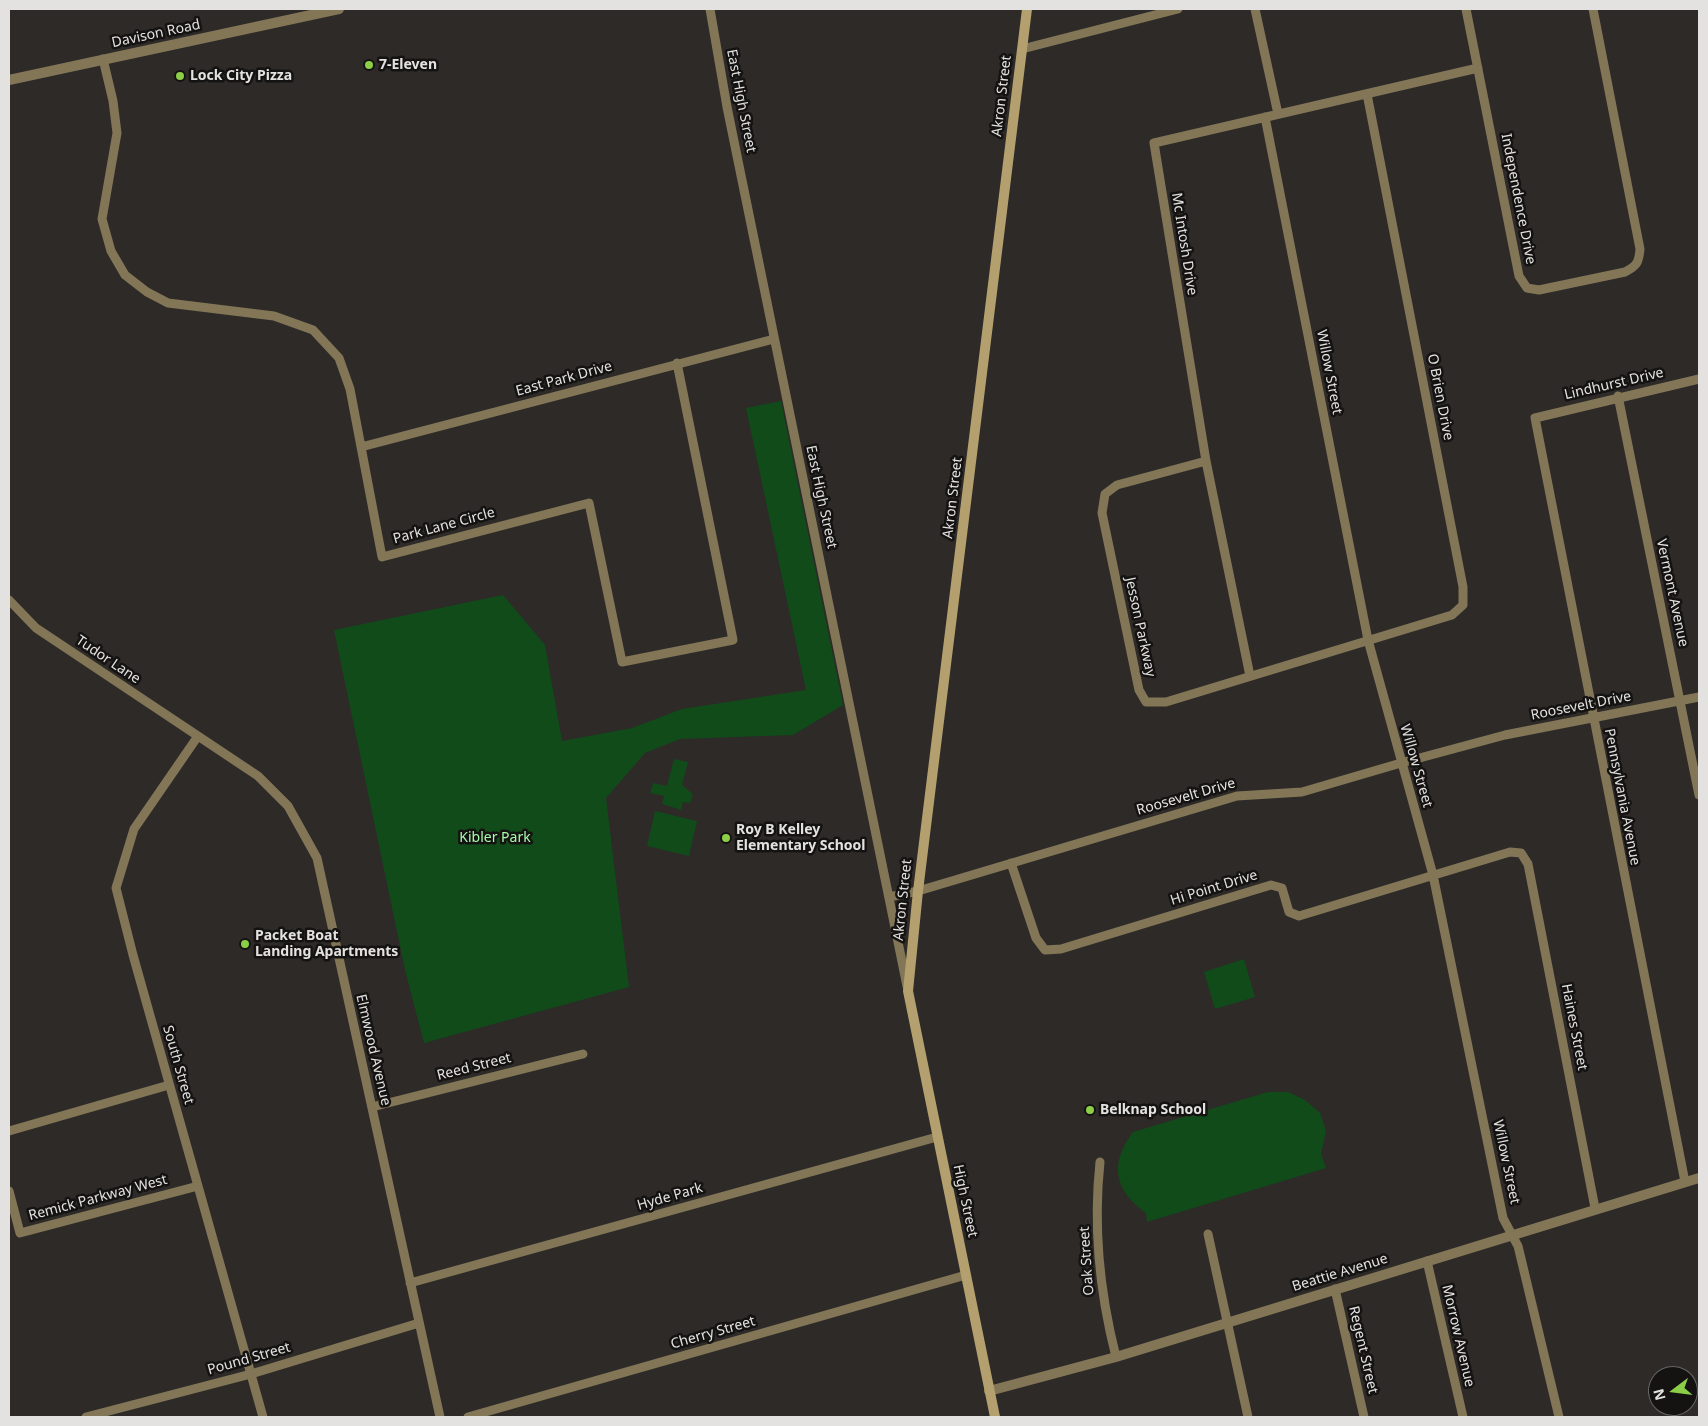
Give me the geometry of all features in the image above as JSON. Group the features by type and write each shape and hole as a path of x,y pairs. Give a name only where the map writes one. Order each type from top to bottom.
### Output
{"main road":[{"name":"Akron Street","path":"908,991 918,891 1027,9"},
{"name":"High Street","path":"908,991 995,1417"}],"street":[{"name":"Davison Road","path":"9,80 339,9"},
{"name":"East High Street","path":"710,9 727,107 908,991"},
{"path":"1022,49 1178,9"},
{"path":"1255,9 1278,114"},
{"name":"Independence Drive","path":"1466,9 1519,276 1527,288 1539,290 1625,272 1636,267 1639,259 1640,248 1593,9"},
{"name":"Park Lane Circle","path":"103,60 113,100 117,134 102,219 111,252 125,275 147,292 168,303 274,316 313,330 340,358 350,389 382,557 589,503 622,662 733,640 677,363"},
{"name":"Mc Intosh Drive","path":"1250,676 1206,461 1154,143 1478,68"},
{"name":"O Brien Drive","path":"1367,94 1463,587 1463,605 1452,615 1368,640"},
{"name":"Willow Street","path":"1265,118 1368,640 1433,875 1503,1218 1510,1235 1518,1246 1559,1417"},
{"name":"East Park Drive","path":"361,447 677,363 774,340"},
{"name":"Lindhurst Drive","path":"1534,418 1618,396 1699,379"},
{"name":"Vermont Avenue","path":"1618,396 1699,794"},
{"name":"Pennsylvania Avenue","path":"1534,418 1685,1182"},
{"name":"Jesson Parkway","path":"1206,461 1117,485 1105,494 1102,513 1139,690 1146,702 1166,702 1368,640"},
{"name":"Tudor Lane","path":"9,600 36,628 198,736"},
{"name":"Roosevelt Drive","path":"889,897 918,891 1237,796 1302,792 1505,735 1699,697"},
{"name":"South Street","path":"198,736 134,829 116,888 169,1085 263,1417"},
{"name":"Elmwood Avenue","path":"198,736 258,776 288,806 317,858 440,1417"},
{"name":"Hi Point Drive","path":"1011,862 1036,938 1045,950 1061,949 1271,885 1282,888 1289,912 1299,916 1510,852 1521,852"},
{"name":"Haines Street","path":"1521,852 1528,864 1595,1208"},
{"name":"Reed Street","path":"372,1107 583,1054"},
{"path":"9,1131 169,1085"},
{"name":"Hyde Park","path":"410,1284 937,1137"},
{"name":"Oak Street","path":"1100,1162 1098,1203 1100,1261 1108,1324 1116,1357"},
{"name":"Beattie Avenue","path":"989,1392 1116,1357 1595,1208 1699,1178"},
{"name":"Remick Parkway West","path":"9,1191 20,1233 198,1186"},
{"path":"1208,1234 1248,1417"},
{"name":"Morrow Avenue","path":"1427,1261 1463,1417"},
{"name":"Cherry Street","path":"468,1417 966,1275"},
{"name":"Regent Street","path":"1335,1289 1364,1417"},
{"name":"Pound Street","path":"86,1417 251,1374 419,1323"}],"green space":[{"name":"Kibler Park","path":"781,401 843,705 793,735 680,739 645,753 606,798 629,987 424,1043 405,970 334,630 503,595 545,645 562,741 632,728 682,709 806,690 746,408"},
{"path":"674,759 688,762 682,785 693,794 690,803 683,802 681,810 662,804 664,796 650,793 653,783 667,786"},
{"path":"655,811 697,821 689,856 647,846"},
{"path":"1244,959 1255,997 1215,1009 1204,972"},
{"path":"1268,1092 1288,1092 1305,1100 1320,1113 1326,1131 1321,1154 1326,1168 1147,1222 1146,1213 1127,1195 1121,1186 1118,1176 1120,1155 1133,1132"}],"place":[{"name":"7-Eleven","path":"369,65"},
{"name":"Lock City Pizza","path":"180,76"},
{"name":"Roy B Kelley Elementary School","path":"726,838"},
{"name":"Packet Boat Landing Apartments","path":"245,944"},
{"name":"Belknap School","path":"1090,1110"}]}
